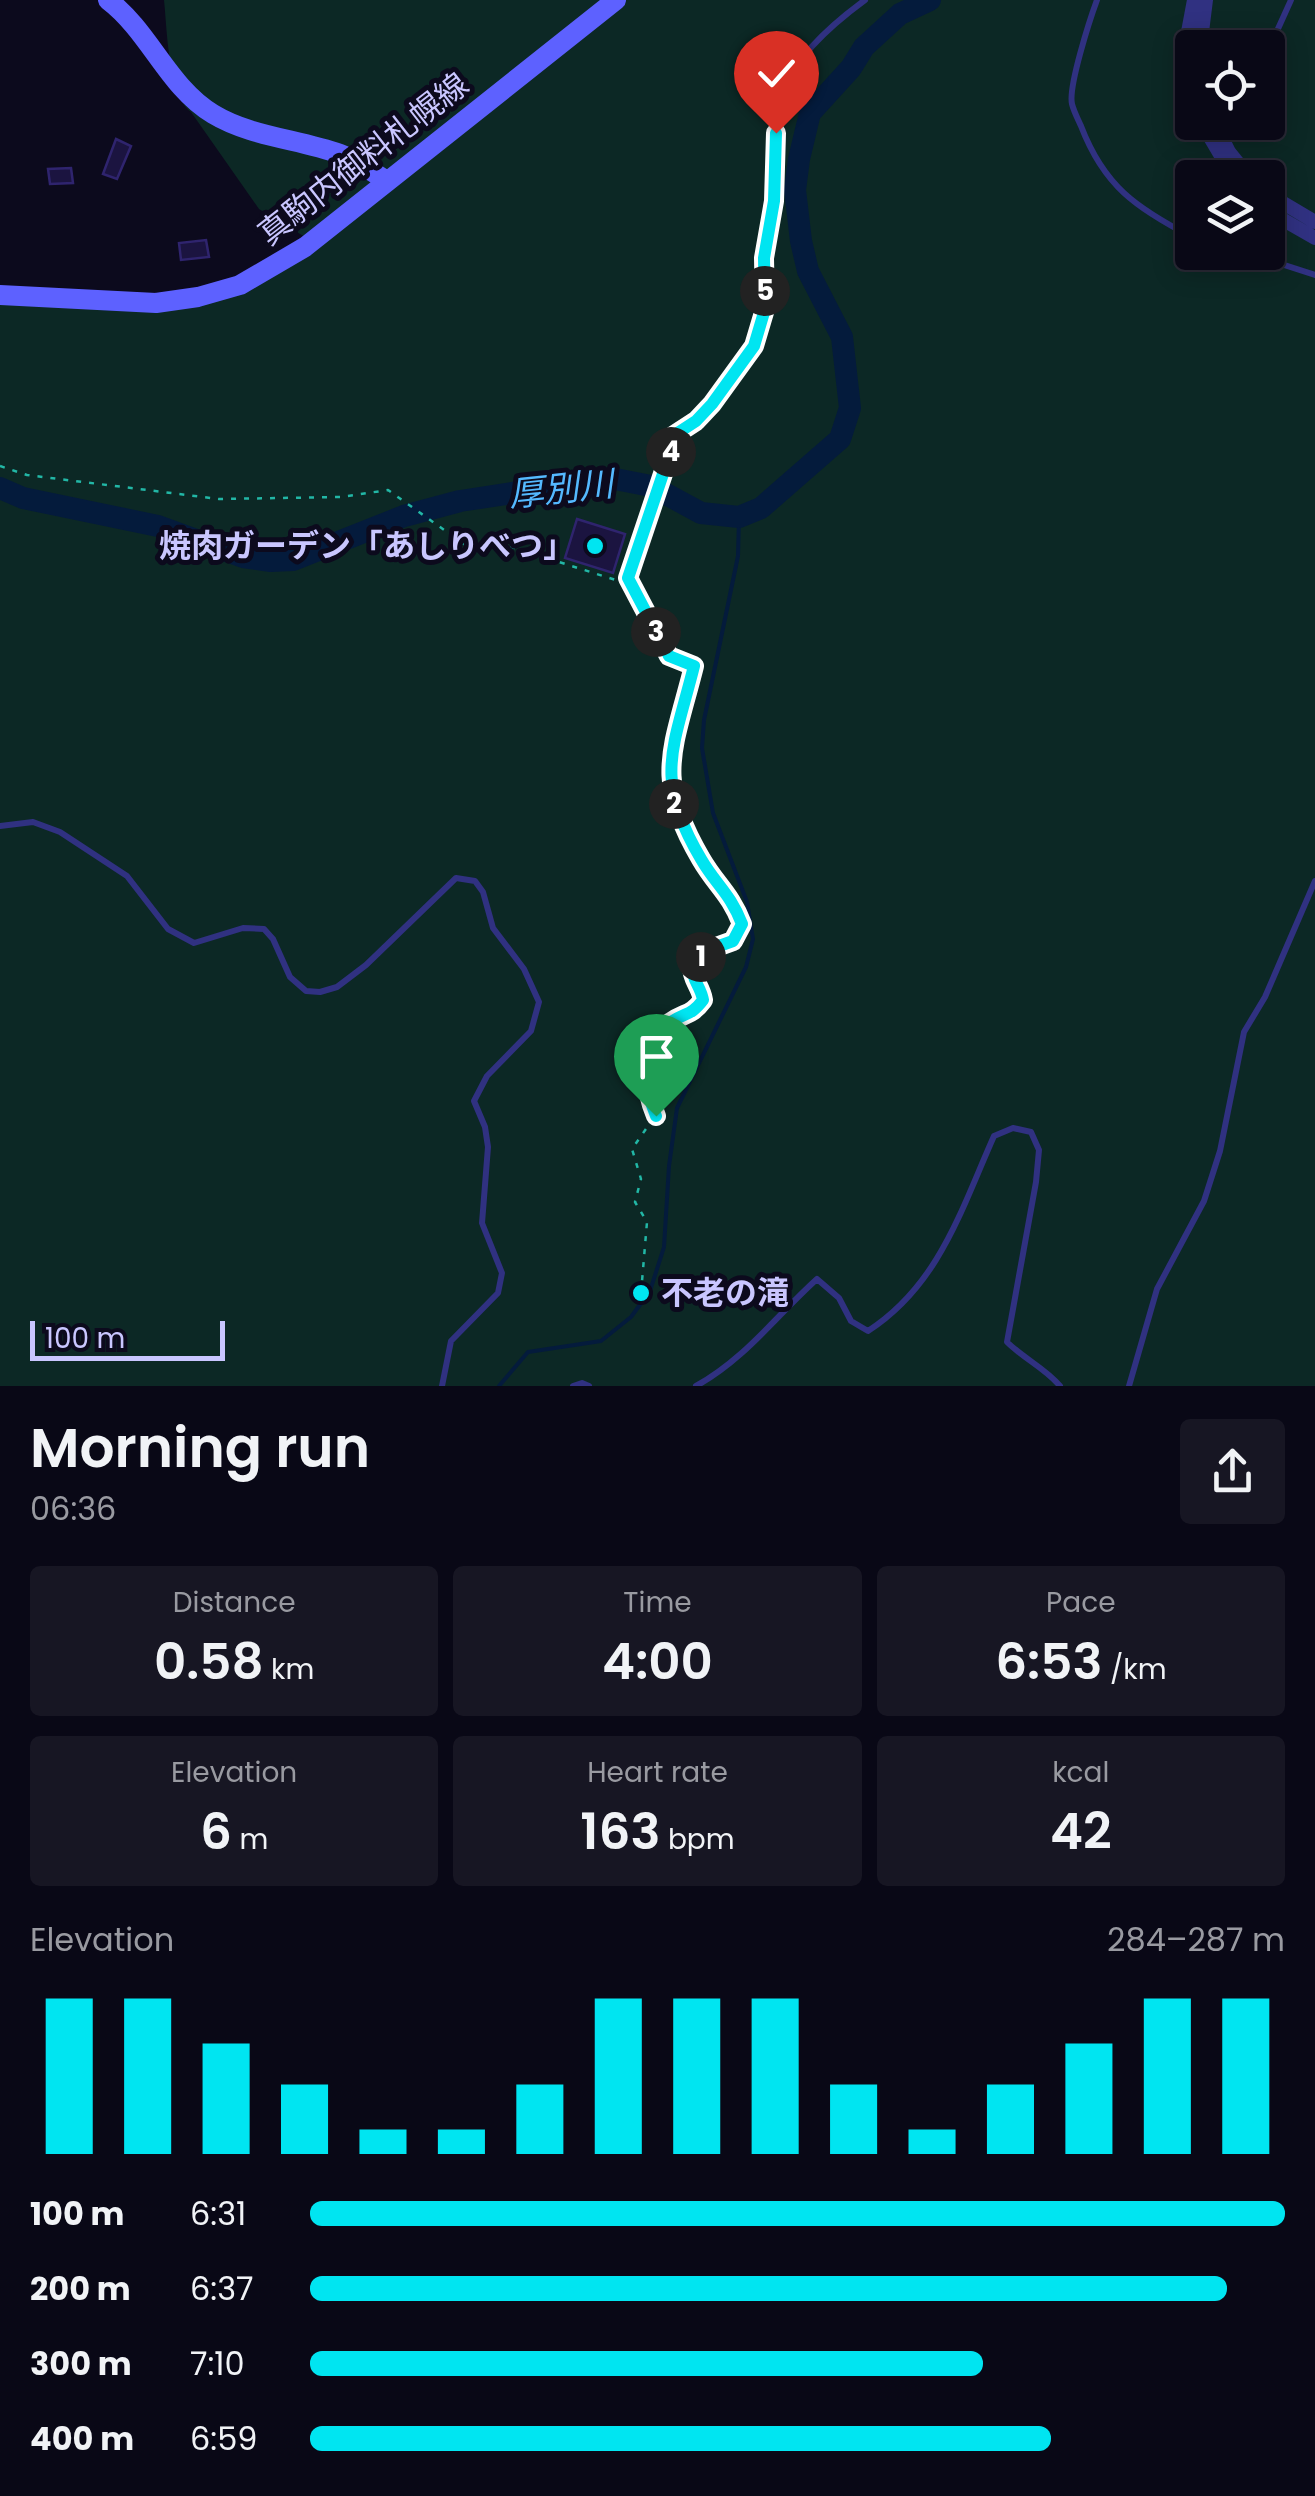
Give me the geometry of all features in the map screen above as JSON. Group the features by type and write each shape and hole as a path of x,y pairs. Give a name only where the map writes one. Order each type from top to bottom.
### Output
{"main road":[{"path":"108,0 129,9 182,88 216,116 265,135 343,154 388,181"},
{"name":"真駒内御料札幌線","path":"0,295 156,303 240,285 305,247 616,0"}],"street":[{"path":"1188,30 1194,0"},
{"path":"1202,30 1206,0"},
{"path":"1285,204 1315,222"},
{"path":"1285,220 1315,238"},
{"path":"640,543 673,436"}],"lane":[{"path":"673,436 696,421 734,376 754,346 761,325 765,309 764,258 774,201 776,133 783,90 795,68 824,34 865,0"},
{"path":"1098,0 1083,36 1071,101 1090,152 1103,173 1141,208 1175,227"},
{"path":"1277,30 1291,0"},
{"path":"1285,265 1315,275"},
{"path":"0,826 33,822 60,832 126,876 168,929 194,943 243,928 264,929 273,939 290,977 306,991 337,987 366,965 456,878 475,881 483,892 494,928 524,969 539,1002 531,1032 487,1076 474,1102 488,1147 482,1223 502,1273 498,1293 451,1342 442,1386"},
{"path":"1129,1386 1157,1289 1204,1201 1220,1151 1244,1032 1265,998 1315,881"},
{"path":"696,1386 721,1372 751,1346 817,1280 839,1298 851,1321 868,1331 889,1318 938,1263 994,1136 1013,1128 1031,1132 1038,1150 1008,1342 1020,1355 1047,1370 1060,1386"},
{"path":"573,1386 588,1386"}],"path":[{"path":"0,466 27,474 219,499 341,497 388,490 470,548 502,545 626,583 640,543"},
{"path":"628,578 669,656 694,666 670,761 670,792 680,825 731,897 742,924 733,941 708,950 692,967 703,1000 694,1013 673,1020 655,1036 644,1078 656,1116 632,1150 641,1179 634,1202 646,1222 640,1293"}],"green space":[{"path":"164,0 1315,0 1315,1386 0,1386 0,302 193,300 270,278 305,237 259,209 183,103 173,76"}],"building":[{"path":"116,139 131,146 117,179 103,174"},
{"path":"71,168 73,183 50,184 48,169"},
{"path":"206,240 209,257 181,260 179,243"},
{"name":"焼肉ガーデン「あしりべつ」","path":"577,519 625,534 613,573 565,558"}],"waterway":[{"name":"厚別川","path":"0,488 23,498 158,526 243,557 271,561 293,560 404,516 460,501 610,478 651,486 701,513 739,517 761,508 840,439 850,408 842,337 808,271 801,241 795,190 810,113 851,68 864,47 900,14 930,0"},
{"path":"499,1386 528,1352 601,1341 631,1317 650,1291 664,1247 677,1108 746,967 753,939 747,902 713,813 702,748 704,720 738,556 739,517"}],"place":[{"name":"焼肉ガーデン「あしりべつ」","path":"595,546"},
{"name":"不老の滝","path":"641,1293"}],"route":[{"path":"656,1116 644,1078 655,1036 673,1020 694,1013 703,1000 692,967 708,950 733,941 742,924 731,897 680,825 670,792 670,761 694,666 669,656 628,578 673,436 712,404 754,346 765,309 764,258 774,201 776,133"}]}
